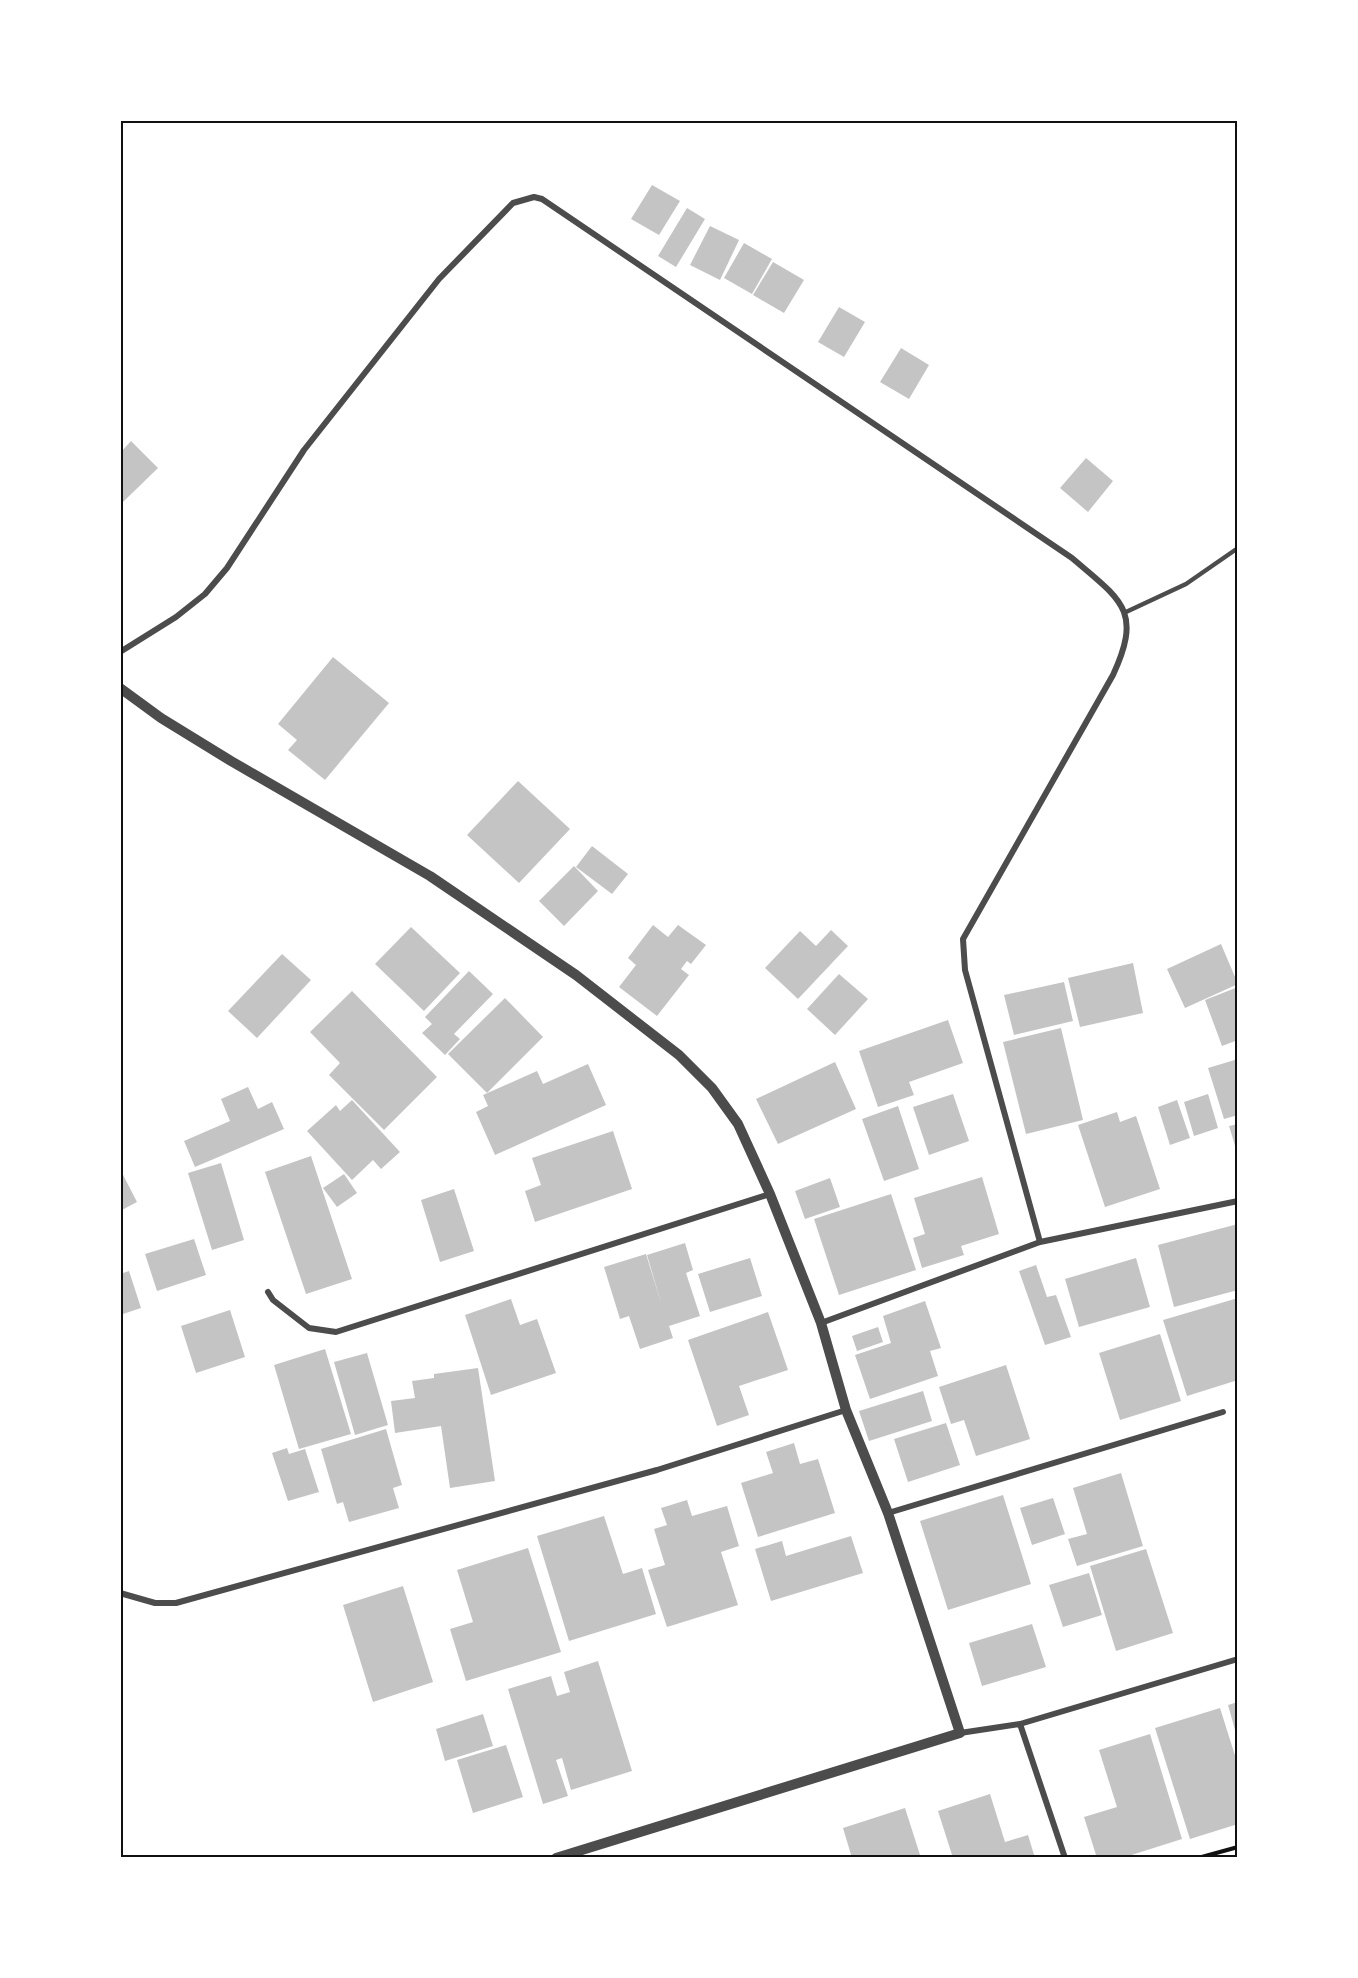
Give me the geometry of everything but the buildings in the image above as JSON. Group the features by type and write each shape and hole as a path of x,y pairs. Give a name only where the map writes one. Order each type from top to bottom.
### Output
{"street":[{"path":"120,652 176,617 205,594 226,568 304,450 439,279 513,203 534,197 542,199 1072,558 1110,590 1126,612 1126,646 1113,675 963,939 965,970 1040,1242"},
{"path":"120,688 161,718 430,876 576,975 679,1055 712,1088 738,1124 770,1194 821,1323 846,1410 888,1513 960,1733"},
{"path":"268,1292 273,1300 309,1328 336,1332 770,1194"},
{"path":"821,1323 1040,1242 1238,1201"},
{"path":"120,1593 155,1603 176,1603 657,1470 846,1410"},
{"path":"888,1513 1223,1412"},
{"path":"556,1858 960,1733 1020,1724 1238,1659"},
{"path":"1020,1724 1065,1858"}],"lane":[{"path":"1126,612 1186,584 1238,548"}],"path":[{"path":"1198,1858 1238,1847"}]}
